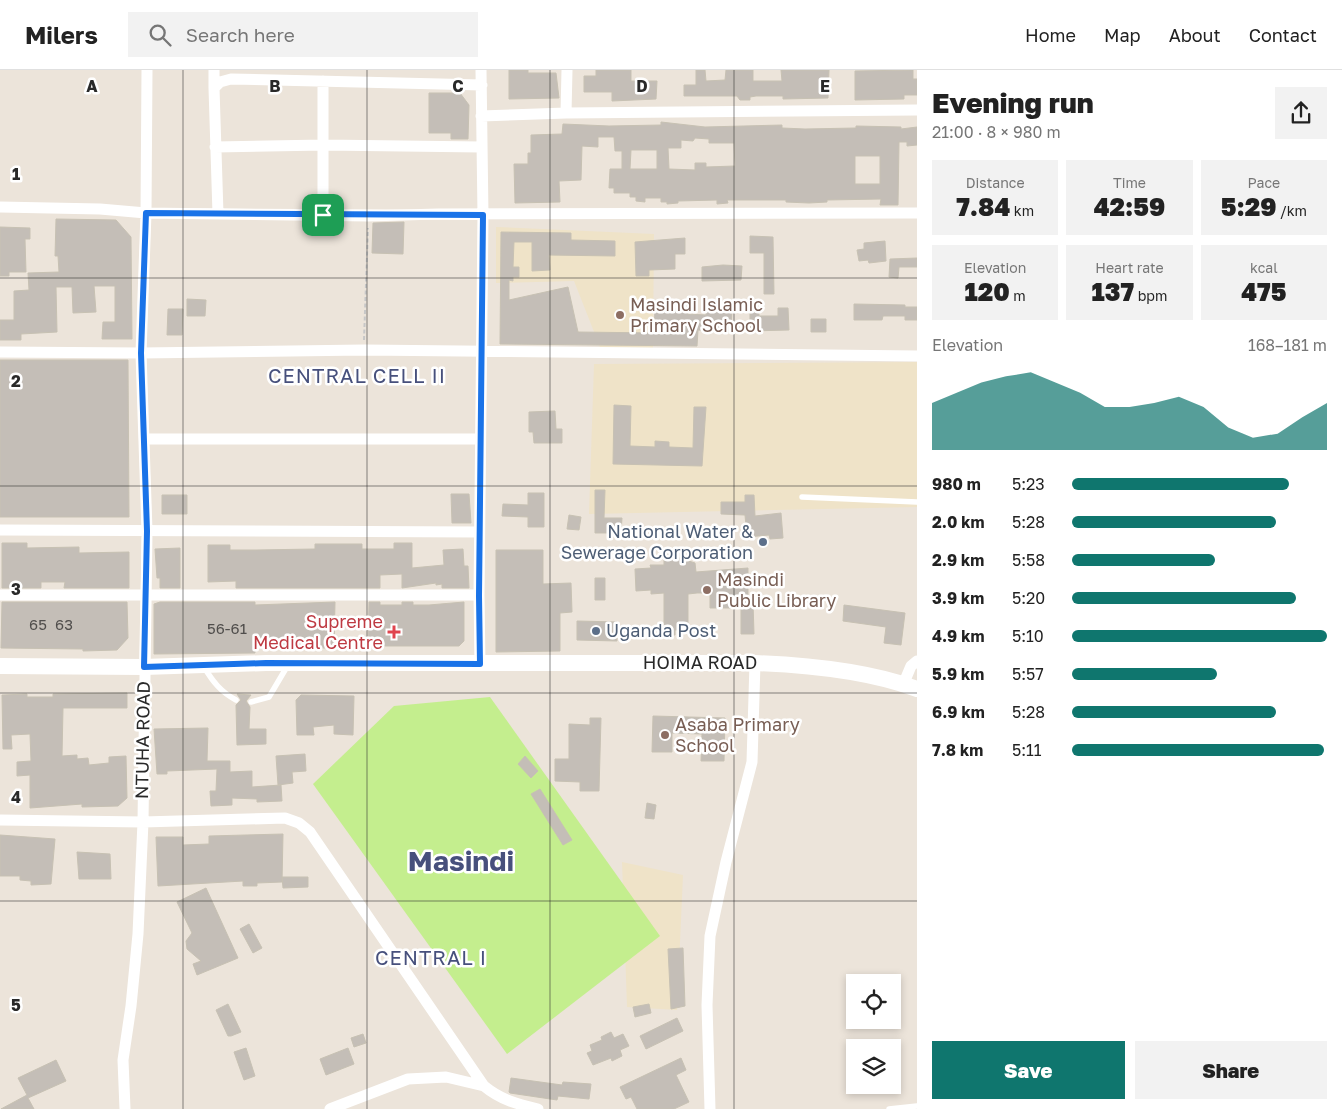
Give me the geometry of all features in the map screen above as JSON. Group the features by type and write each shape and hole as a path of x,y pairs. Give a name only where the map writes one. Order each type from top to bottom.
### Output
{"main road":[{"name":"HOIMA ROAD","path":"0,666 144,667 289,663 756,662 792,664 910,687"}],"street":[{"name":"NTUHA ROAD","path":"125,1109 123,1060 131,1006 137,943 143,822 147,531 141,353 146,213 148,70"},
{"path":"214,70 218,214"},
{"path":"480,664 479,532 483,215 481,70"},
{"path":"566,113 567,70"},
{"path":"214,88 220,82 231,79 482,85"},
{"path":"323,82 323,215"},
{"path":"481,116 566,113 917,110"},
{"path":"215,147 324,145 482,147"},
{"path":"0,207 100,209 146,213 368,216 917,213"},
{"path":"0,352 141,353 364,350 917,356"},
{"path":"144,439 480,439"},
{"path":"0,530 479,532"},
{"path":"0,594 479,596"},
{"path":"910,687 911,666 917,661"},
{"path":"710,1109 707,1005 710,936 726,862 752,762 756,662"},
{"path":"0,820 143,822 285,818 299,823 310,832 484,1086"},
{"path":"330,1109 408,1079 446,1077 484,1086 505,1100 538,1109"}],"lane":[{"path":"802,497 917,502"},
{"path":"251,702 269,697 289,663"},
{"path":"203,665 213,682 225,694 236,700"},
{"path":"889,1109 917,1106"}],"path":[{"path":"364,350 368,216"}],"shaded area":[{"name":"Masindi Islamic Primary School","path":"496,227 654,234 653,348 600,347 574,281 496,283"},
{"path":"917,362 917,507 589,514 594,364"},
{"path":"622,862 683,875 677,1010 627,1007"}],"green space":[{"path":"490,697 660,936 507,1054 313,784 394,706"}],"building":[{"path":"509,70 528,70 528,73 556,73 559,98 509,99"},
{"path":"596,70 631,70 631,81 657,81 656,99 612,101 612,92 584,92 584,76 596,76"},
{"path":"696,70 705,70 706,81 725,80 726,70 753,70 753,81 782,81 781,70 829,70 828,98 783,99 783,96 756,96 750,97 750,100 740,100 737,96 684,96 684,85 696,85"},
{"path":"913,70 913,79 917,79 917,95 904,95 904,99 855,100 855,71"},
{"path":"429,93 460,93 469,105 468,139 451,139 451,133 429,133"},
{"path":"661,122 705,127 782,125 782,128 805,129 856,128 856,126 901,127 901,129 917,127 917,145 907,146 907,142 899,142 898,205 880,205 881,199 827,200 827,202 809,203 786,202 786,200 727,200 728,203 717,204 717,200 678,201 678,203 667,204 667,202 661,202 661,198 645,198 645,202 636,201 636,197 630,197 630,193 614,193 614,188 609,188 610,169 622,169 622,151 615,151 614,137 598,137 598,147 582,146 581,180 559,181 560,202 515,203 514,164 528,164 528,153 531,153 531,135 562,134 563,124 609,126 661,125","holes":["695,138 709,139 709,143 734,143 735,166 706,167 706,163 695,163 695,170 669,169 668,148 681,148 681,140 693,141","631,150 657,150 657,169 630,169","855,156 880,156 880,184 855,184"]},
{"path":"56,219 116,220 131,237 132,339 102,339 103,322 115,322 115,286 94,286 96,312 73,313 72,287 56,287 57,332 21,334 21,340 0,340 0,320 14,320 14,291 29,290 28,273 59,272 58,256 55,256"},
{"path":"404,222 403,254 372,253 373,223"},
{"path":"0,227 30,228 30,239 25,239 26,272 9,272 9,276 0,276"},
{"path":"501,232 571,233 571,240 615,241 615,256 549,255 550,270 532,271 532,242 514,242 513,267 519,267 519,277 513,277 513,281 509,280 509,300 568,287 578,332 654,333 655,308 688,309 687,314 706,315 706,307 732,309 731,332 698,330 697,346 500,344"},
{"path":"750,236 773,237 774,294 764,294 764,253 750,253"},
{"path":"685,238 685,254 675,254 675,269 649,270 649,276 636,276 635,242"},
{"path":"885,241 886,261 869,263 868,260 859,261 857,250 864,249 864,243"},
{"path":"917,258 917,267 899,267 898,278 889,277 890,259"},
{"path":"742,266 741,280 702,281 702,267"},
{"path":"187,299 206,300 205,316 187,316"},
{"path":"854,304 917,307 917,320 905,320 905,316 883,316 882,320 854,320"},
{"path":"750,308 759,308 759,316 778,316 778,308 788,308 789,330 750,331"},
{"path":"168,309 183,309 182,335 167,335"},
{"path":"811,319 826,319 826,332 811,332"},
{"path":"0,360 128,360 129,517 0,517"},
{"path":"614,405 631,406 630,446 655,447 655,441 669,442 669,447 693,448 694,407 706,407 702,466 613,464"},
{"path":"555,411 556,429 562,429 562,443 534,443 533,432 529,432 529,412"},
{"path":"595,490 605,490 604,518 622,518 621,533 595,533"},
{"path":"528,493 544,493 544,527 528,527 528,517 502,516 503,504 528,505"},
{"path":"451,494 469,494 471,523 452,523"},
{"path":"162,495 187,495 187,514 162,514"},
{"path":"745,495 754,495 755,516 781,513 783,538 770,539 769,535 747,537 745,515 721,514 721,502 745,502"},
{"path":"569,515 581,517 579,530 567,529"},
{"path":"2,543 27,543 27,548 79,547 79,553 129,552 129,588 64,588 65,582 41,582 41,588 2,588"},
{"path":"394,543 412,543 412,568 444,565 443,550 463,549 464,566 468,566 469,588 442,588 442,584 436,585 436,583 402,588 402,574 380,575 380,588 236,588 236,581 208,582 208,545 230,545 230,550 315,549 315,544 362,544 362,549 394,549"},
{"path":"180,548 180,588 160,588 160,578 157,578 155,549"},
{"path":"496,550 543,550 543,584 571,583 572,612 560,613 560,651 496,652"},
{"path":"664,553 695,563 696,572 748,568 748,603 753,603 754,634 741,634 741,608 710,608 710,593 697,593 688,594 688,630 675,630 675,635 664,635 664,593 651,594 651,590 636,591 635,569 651,568 650,565 664,565"},
{"path":"595,578 605,578 605,600 595,600"},
{"path":"2,602 127,602 128,638 117,650 83,651 83,649 1,648"},
{"path":"160,602 255,602 255,605 335,602 334,648 255,648 255,653 154,654 154,604"},
{"path":"369,602 380,602 380,605 402,605 402,602 413,602 413,605 429,605 464,602 464,641 459,646 368,646"},
{"path":"844,605 905,613 901,645 884,643 886,627 843,621"},
{"path":"577,621 617,622 617,641 577,640"},
{"path":"127,693 127,708 63,708 62,756 77,755 77,759 88,758 89,765 109,763 109,757 126,756 127,798 118,806 82,807 82,804 30,808 30,775 17,776 17,762 31,761 30,734 11,735 12,749 3,749 2,695 27,694 27,697 53,697 53,694"},
{"path":"237,694 251,695 246,701 250,707 249,729 266,729 266,744 237,745 236,705 241,700"},
{"path":"301,695 354,696 353,735 334,734 334,725 313,727 314,735 297,735 296,700"},
{"path":"653,716 725,718 724,761 701,761 702,734 672,733 672,752 652,752"},
{"path":"590,718 601,718 599,791 580,791 580,782 555,781 555,759 569,759 569,724 590,725"},
{"path":"208,728 207,761 230,761 230,772 252,771 252,787 281,785 282,801 257,802 257,799 232,798 232,805 211,806 210,791 216,791 217,769 167,771 167,774 157,774 154,729"},
{"path":"305,754 306,771 292,772 293,783 278,785 276,756"},
{"path":"525,756 538,771 531,778 518,764"},
{"path":"540,789 572,840 563,845 531,794"},
{"path":"647,803 656,805 654,819 645,818"},
{"path":"283,834 282,882 257,883 257,886 243,886 243,881 158,886 156,837 183,837 183,845 209,844 209,836"},
{"path":"0,835 55,839 51,884 31,885 31,881 20,880 20,876 0,876"},
{"path":"77,852 110,854 111,879 79,879"},
{"path":"282,877 308,877 308,887 283,888"},
{"path":"206,888 238,958 197,975 193,964 201,961 187,949 186,941 192,933 177,902"},
{"path":"249,924 262,948 253,953 240,929"},
{"path":"683,948 685,1006 671,1009 668,949"},
{"path":"228,1004 241,1032 231,1036 228,1036 216,1010"},
{"path":"649,1004 651,1013 635,1017 633,1007"},
{"path":"677,1018 683,1031 646,1049 640,1036"},
{"path":"611,1032 614,1038 623,1034 629,1046 620,1050 622,1056 612,1061 611,1058 593,1065 587,1053 592,1051 590,1045 602,1040 601,1037"},
{"path":"363,1034 366,1043 354,1047 351,1038"},
{"path":"246,1048 255,1076 244,1080 234,1052"},
{"path":"348,1048 354,1064 326,1075 320,1059"},
{"path":"681,1058 686,1070 676,1075 689,1102 674,1109 637,1109 631,1097 626,1099 620,1087"},
{"path":"56,1060 66,1081 28,1098 34,1109 1,1109 27,1095 18,1078"},
{"path":"511,1078 562,1085 563,1082 591,1084 589,1099 558,1096 557,1100 510,1093"}],"place":[{"name":"Masindi Islamic Primary School","path":"620,315"},
{"name":"National Water & Sewerage Corporation","path":"763,542"},
{"name":"Masindi Public Library","path":"707,590"},
{"name":"Uganda Post","path":"596,631"},
{"name":"Supreme Medical Centre","path":"394,632"},
{"name":"Asaba Primary School","path":"665,735"}],"district":[{"name":"CENTRAL CELL II","path":"357,376"},
{"name":"Masindi","path":"461,861"},
{"name":"CENTRAL I","path":"431,958"}],"route":[{"path":"146,213 323,215 483,215 480,439 480,664 266,663 144,667 147,531 141,353 146,213"}]}
